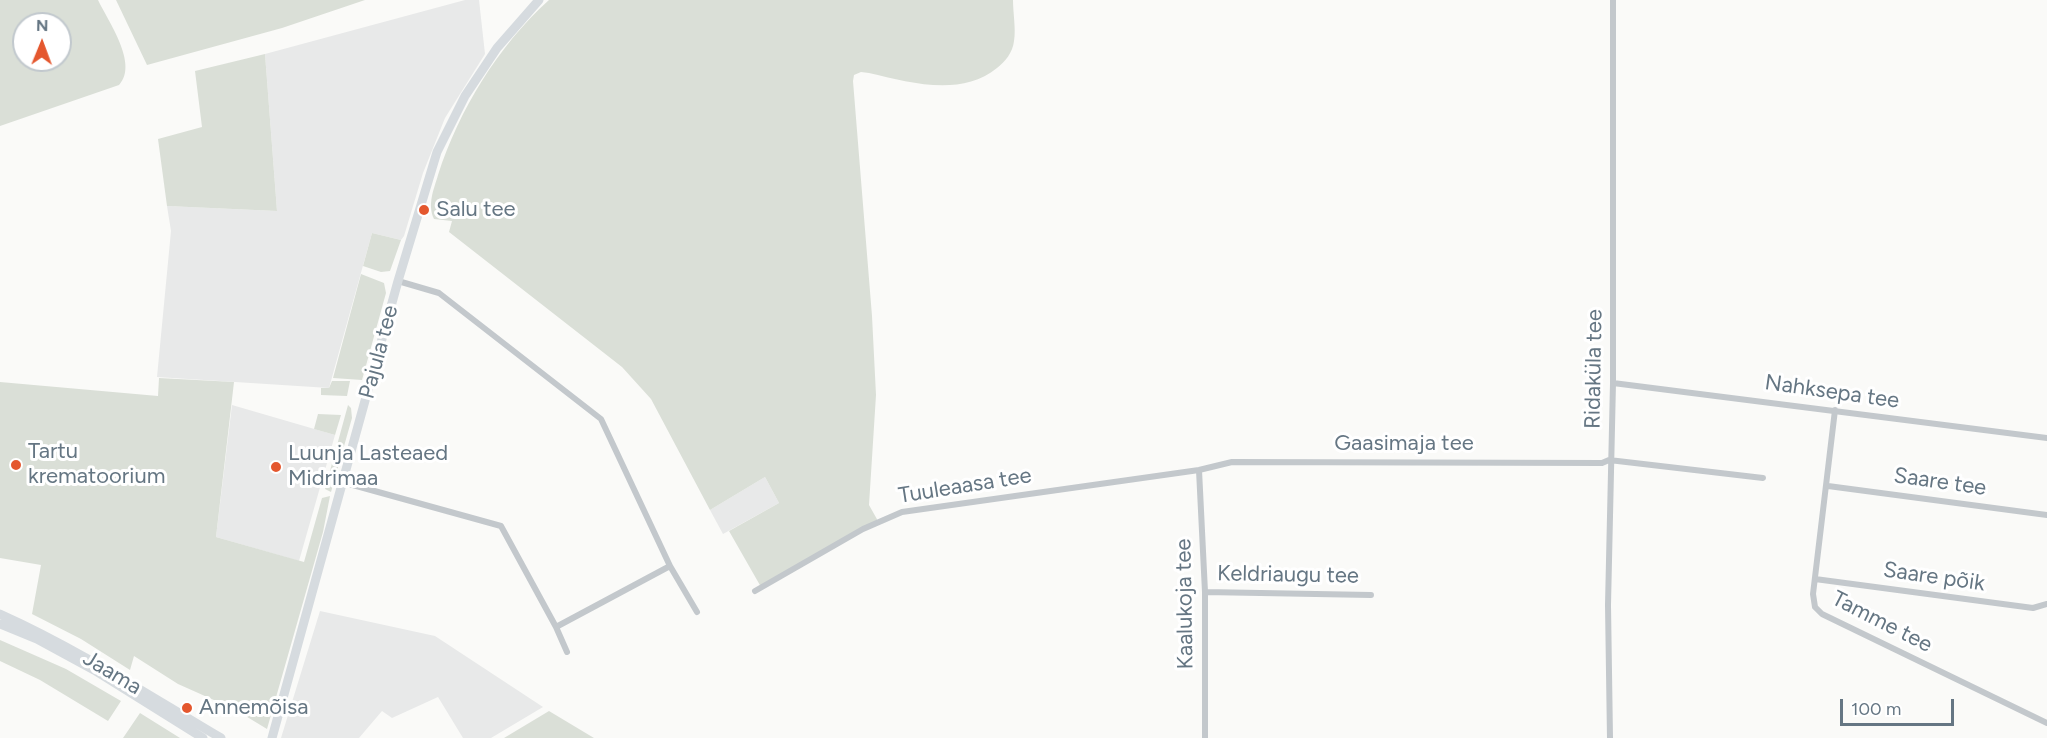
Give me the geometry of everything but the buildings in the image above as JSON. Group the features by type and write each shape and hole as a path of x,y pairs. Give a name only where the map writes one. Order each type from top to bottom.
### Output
{"street":[{"name":"Pajula tee","path":"271,735 398,281 437,152 465,96 497,48 539,0"},
{"name":"Ridaküla tee","path":"1610,738 1608,605 1613,382 1613,0"},
{"path":"398,281 439,293 601,419 670,566 697,612"},
{"name":"Nahksepa tee","path":"1613,382 2047,438"},
{"name":"Tamme tee","path":"1835,410 1828,486 1815,579 1815,606 1822,614 2047,723"},
{"name":"Gaasimaja tee","path":"1199,470 1232,462 1602,463 1610,460 1763,477"},
{"name":"Tuuleaasa tee","path":"755,591 863,529 902,512 1199,470"},
{"name":"Kaalukoja tee","path":"1199,470 1205,592 1205,738"},
{"path":"342,482 501,526 556,627 567,652"},
{"name":"Saare tee","path":"1828,486 2047,515"},
{"path":"556,627 670,566"},
{"name":"Saare põik","path":"1815,579 2033,608 2047,604"},
{"name":"Keldriaugu tee","path":"1205,592 1371,595"},
{"name":"Jaama","path":"0,614 51,637 221,738"},
{"name":"Jaama","path":"0,624 37,639 94,670 198,737"}],"shaded area":[{"path":"0,0 98,0 124,54 126,66 119,85 0,126"},
{"path":"116,0 365,0 282,28 147,65"},
{"path":"465,0 479,0 485,54 445,118 423,173 404,236 401,240 372,233 329,388 157,377 171,231 167,206 277,211 265,54"},
{"path":"549,0 1013,0 1015,31 1012,49 1003,63 983,77 952,85 935,85 861,72 854,75 876,395 869,505 878,521 761,587 729,531 779,503 765,477 710,510 651,399 622,367 449,232 452,221 434,219 431,202 435,186 447,151 469,103 497,58 530,18"},
{"path":"265,54 277,211 167,206 158,139 202,127 195,71"},
{"path":"372,233 401,240 390,271 381,272 363,266"},
{"path":"361,274 384,283 386,293 362,380 333,378"},
{"path":"159,378 234,382 216,537 304,562 322,498 330,496 323,532 267,729 234,709 178,684 134,656 130,670 81,639 32,614 41,565 0,558 0,382 158,396"},
{"path":"332,381 350,381 347,396 321,395 321,388 329,388"},
{"name":"Luunja Lasteaed Midrimaa","path":"232,405 335,435 299,561 216,537"},
{"path":"348,405 351,408 352,418 331,492 325,489"},
{"path":"318,414 341,415 335,435 314,429"},
{"path":"765,477 779,503 723,534 710,510"},
{"path":"320,611 435,636 543,707 491,738 463,738 438,697 392,718 382,711 359,738 281,738"},
{"path":"0,640 66,669 121,701 108,721 40,680 0,661"},
{"path":"549,711 594,738 504,738"},
{"path":"140,713 180,738 123,738"}],"place":[{"name":"Salu tee","path":"424,210"},
{"name":"Tartu krematoorium","path":"16,465"},
{"name":"Luunja Lasteaed Midrimaa","path":"276,467"},
{"name":"Annemõisa","path":"187,708"}]}
